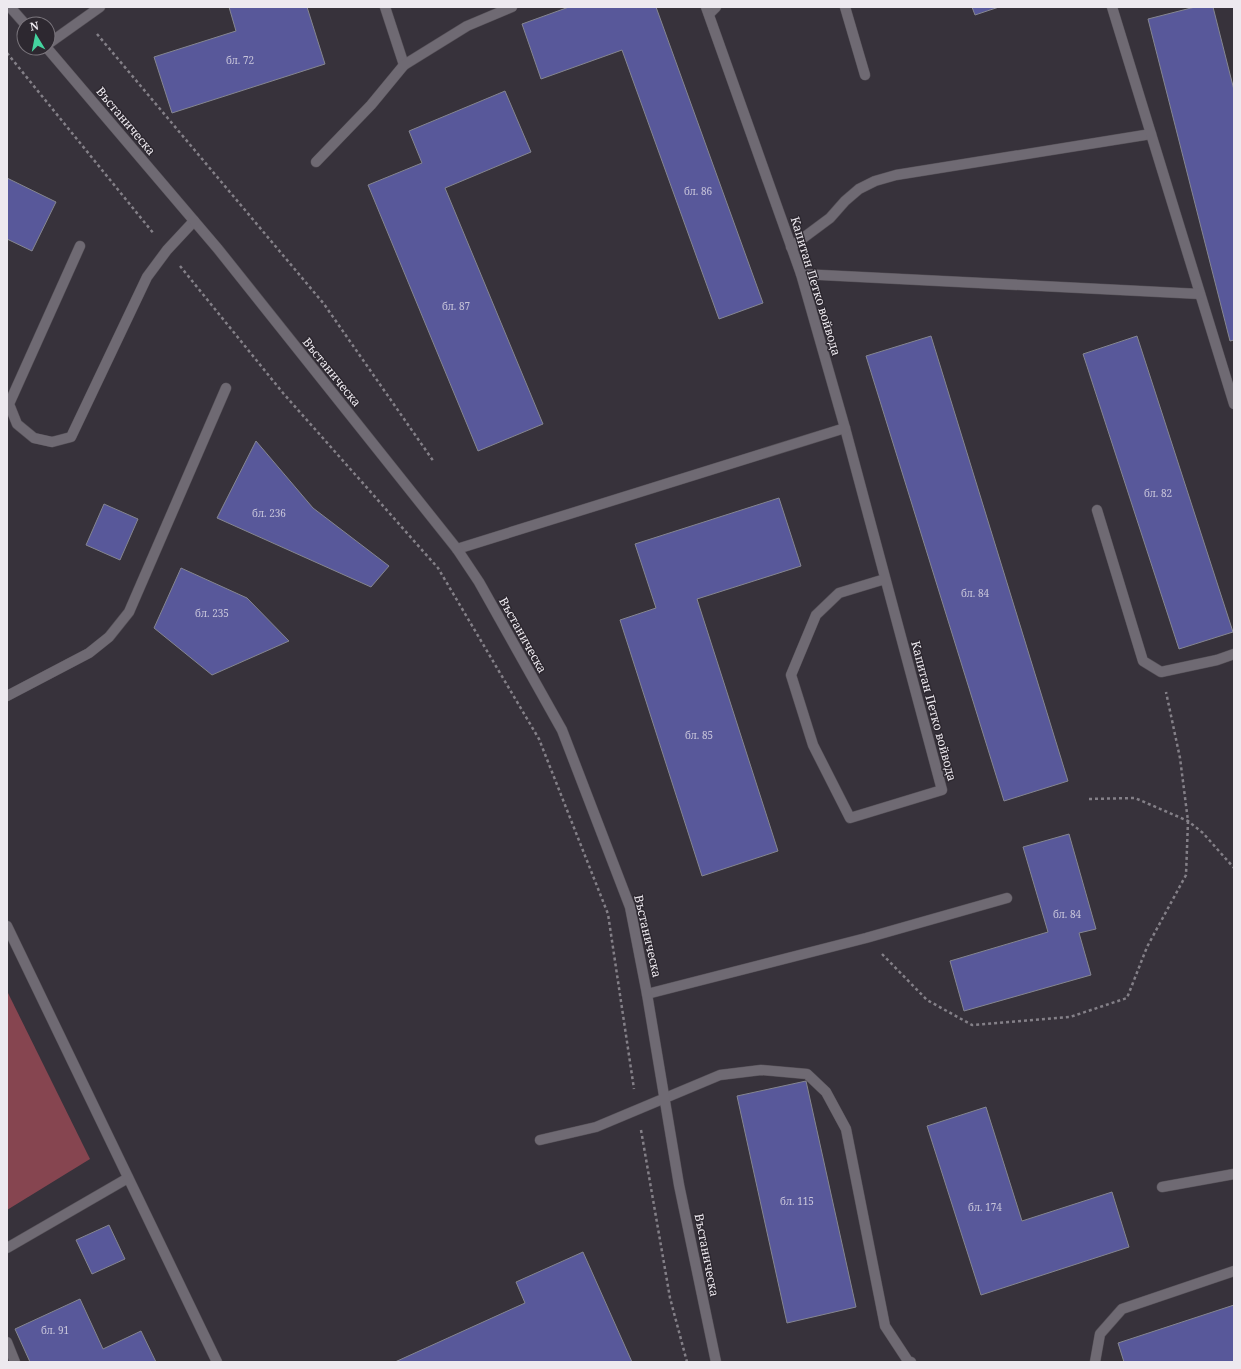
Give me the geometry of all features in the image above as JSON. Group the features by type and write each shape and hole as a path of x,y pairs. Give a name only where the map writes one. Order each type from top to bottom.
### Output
{"street":[{"path":"10,7 18,16"},
{"path":"56,38 100,7"},
{"path":"385,7 404,65"},
{"path":"316,162 371,105 404,65 467,26 512,7"},
{"path":"845,7 865,75"},
{"path":"1112,7 1234,404"},
{"name":"Капитан Петко войвода","path":"710,9 801,274 845,428 942,790 850,818 813,745 791,675 816,615 839,593 885,579"},
{"name":"Въстаническа","path":"53,56 194,221 457,549 479,582 562,730 630,907 700,1291 716,1362"},
{"path":"791,247 830,218 845,201 859,189 875,181 896,174 1151,134"},
{"path":"80,246 9,404 17,424 34,438 52,442 71,437 147,276 167,250 194,221"},
{"path":"801,274 1200,294"},
{"path":"7,696 89,653 109,637 129,612 226,388"},
{"path":"457,549 845,428"},
{"path":"1097,510 1143,661 1161,672 1217,660 1234,654"},
{"path":"647,994 866,938 1007,898"},
{"path":"7,926 216,1362"},
{"path":"540,1140 596,1127 638,1111 664,1100 686,1088 720,1075 761,1070 807,1074 826,1092 846,1129 885,1326 908,1361 911,1362"},
{"path":"1162,1187 1234,1174"},
{"path":"7,1248 128,1178"},
{"path":"1095,1362 1100,1334 1122,1309 1234,1271"},
{"path":"7,1342 15,1362"}],"path":[{"path":"84,19 324,304 434,462"},
{"path":"7,53 283,393 438,568 539,739 608,914 638,1111 670,1298 687,1362"},
{"path":"866,938 928,1000 972,1025 1070,1017 1127,998 1147,947 1186,875 1188,822 1180,758 1161,672"},
{"path":"1089,799 1134,798 1188,822 1203,833 1234,868"}],"shaded area":[{"path":"7,991 90,1159 7,1210"}],"building":[{"path":"229,7 307,7 325,64 172,113 154,57 236,31"},
{"path":"569,7 656,7 763,303 719,319 622,50 541,79 522,24"},
{"path":"972,7 999,7 975,15"},
{"path":"1195,7 1213,7 1234,90 1234,340 1230,341 1148,19"},
{"path":"505,91 531,152 445,188 543,424 478,451 368,185 422,163 409,131"},
{"path":"7,178 56,202 32,251 7,239"},
{"path":"931,336 1068,781 1004,801 866,356"},
{"path":"1137,336 1233,632 1179,649 1083,354"},
{"path":"256,441 313,508 389,566 371,587 217,518"},
{"path":"779,498 801,566 697,599 778,851 702,876 620,620 656,608 635,544"},
{"path":"104,504 138,519 120,560 86,545"},
{"path":"181,568 247,598 289,641 212,675 154,628"},
{"path":"1069,834 1096,929 1079,933 1091,975 964,1011 950,961 1048,932 1023,847"},
{"path":"806,1081 856,1307 787,1323 737,1096"},
{"path":"986,1107 1022,1221 1112,1192 1129,1247 981,1295 927,1126"},
{"path":"109,1225 125,1259 92,1274 76,1240"},
{"path":"583,1252 632,1362 395,1362 525,1303 516,1282"},
{"path":"80,1299 103,1349 141,1331 156,1362 30,1362 15,1329"},
{"path":"1234,1305 1234,1362 1124,1362 1118,1343"}]}
